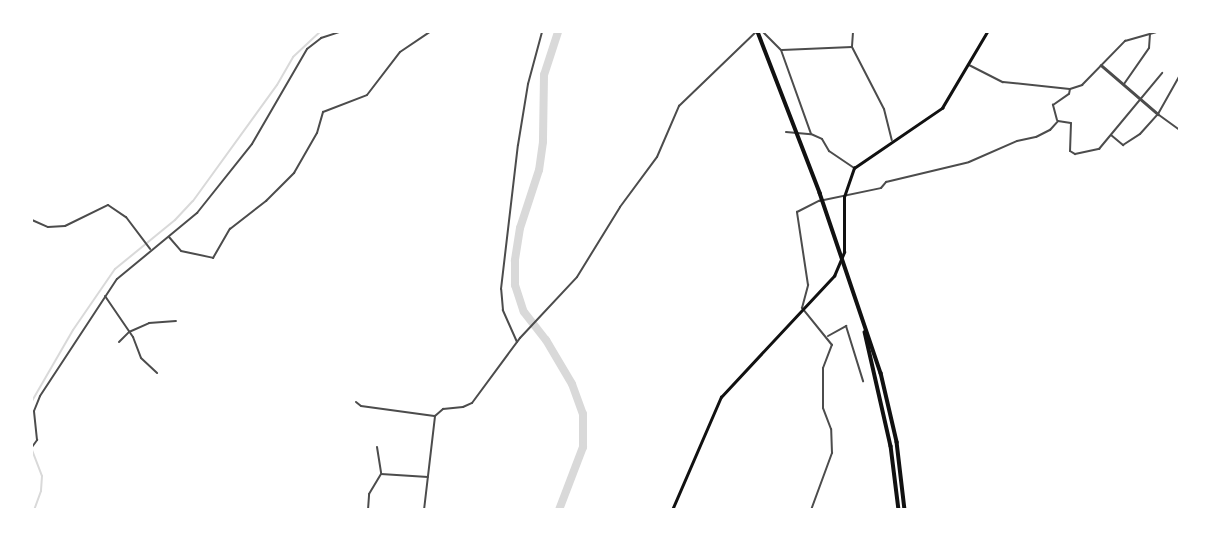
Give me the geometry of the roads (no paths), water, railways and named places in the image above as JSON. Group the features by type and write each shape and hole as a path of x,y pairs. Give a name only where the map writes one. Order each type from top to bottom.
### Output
{"highway":[{"path":"759,32 848,272 883,404 899,509"},
{"path":"855,296 887,391 897,442 905,509"}],"main road":[{"path":"672,509 721,397 825,289 840,264 844,252 844,197 854,168 942,108 987,32"}],"street":[{"path":"32,447 37,440 34,411 40,396 89,326 117,279 197,213 252,144 307,49 321,38 339,32"},
{"path":"169,237 181,251 213,258 230,229 266,201 294,173 317,133 323,112 367,95 400,52 430,32"},
{"path":"517,342 503,310 502,289 528,84 542,32"},
{"path":"424,509 435,416 443,409 463,407 472,402 520,338 589,261 620,207 657,157 679,106 759,32 781,50 811,134"},
{"path":"853,32 852,47 884,108 892,141"},
{"path":"1124,84 1149,48 1150,32"},
{"path":"969,65 1003,82 1070,89 1082,85 1125,41 1156,32"},
{"path":"781,50 852,47"},
{"path":"1101,65 1180,130"},
{"path":"1058,121 1071,123 1070,151 1074,154 1099,149 1162,73"},
{"path":"1111,135 1124,145 1140,134 1158,114 1180,75"},
{"path":"1058,121 1053,105 1069,94 1070,89"},
{"path":"811,509 832,453 831,429 824,408 822,368 832,345 802,308 808,285 797,212 819,201 881,188 886,182 969,162 1017,141 1036,137 1050,130 1058,121"},
{"path":"786,132 811,134 822,139 829,151 854,168"},
{"path":"32,220 48,227 65,226 108,205 126,217 150,250"},
{"path":"105,296 129,332 141,358 157,373"},
{"path":"119,342 129,332 149,323 176,321"},
{"path":"827,337 846,326 863,381"},
{"path":"356,402 361,406 435,416"},
{"path":"368,509 369,494 381,474 377,447"},
{"path":"381,474 428,477"}],"waterway":[{"path":"32,401 73,330 115,269 175,220 193,201 277,85 293,57 320,32"},
{"path":"558,32 544,75 543,142 539,170 520,228 515,285 524,312 546,340 572,384 583,414 583,447 559,510"},
{"path":"32,450 42,476 41,491 34,510"}]}
